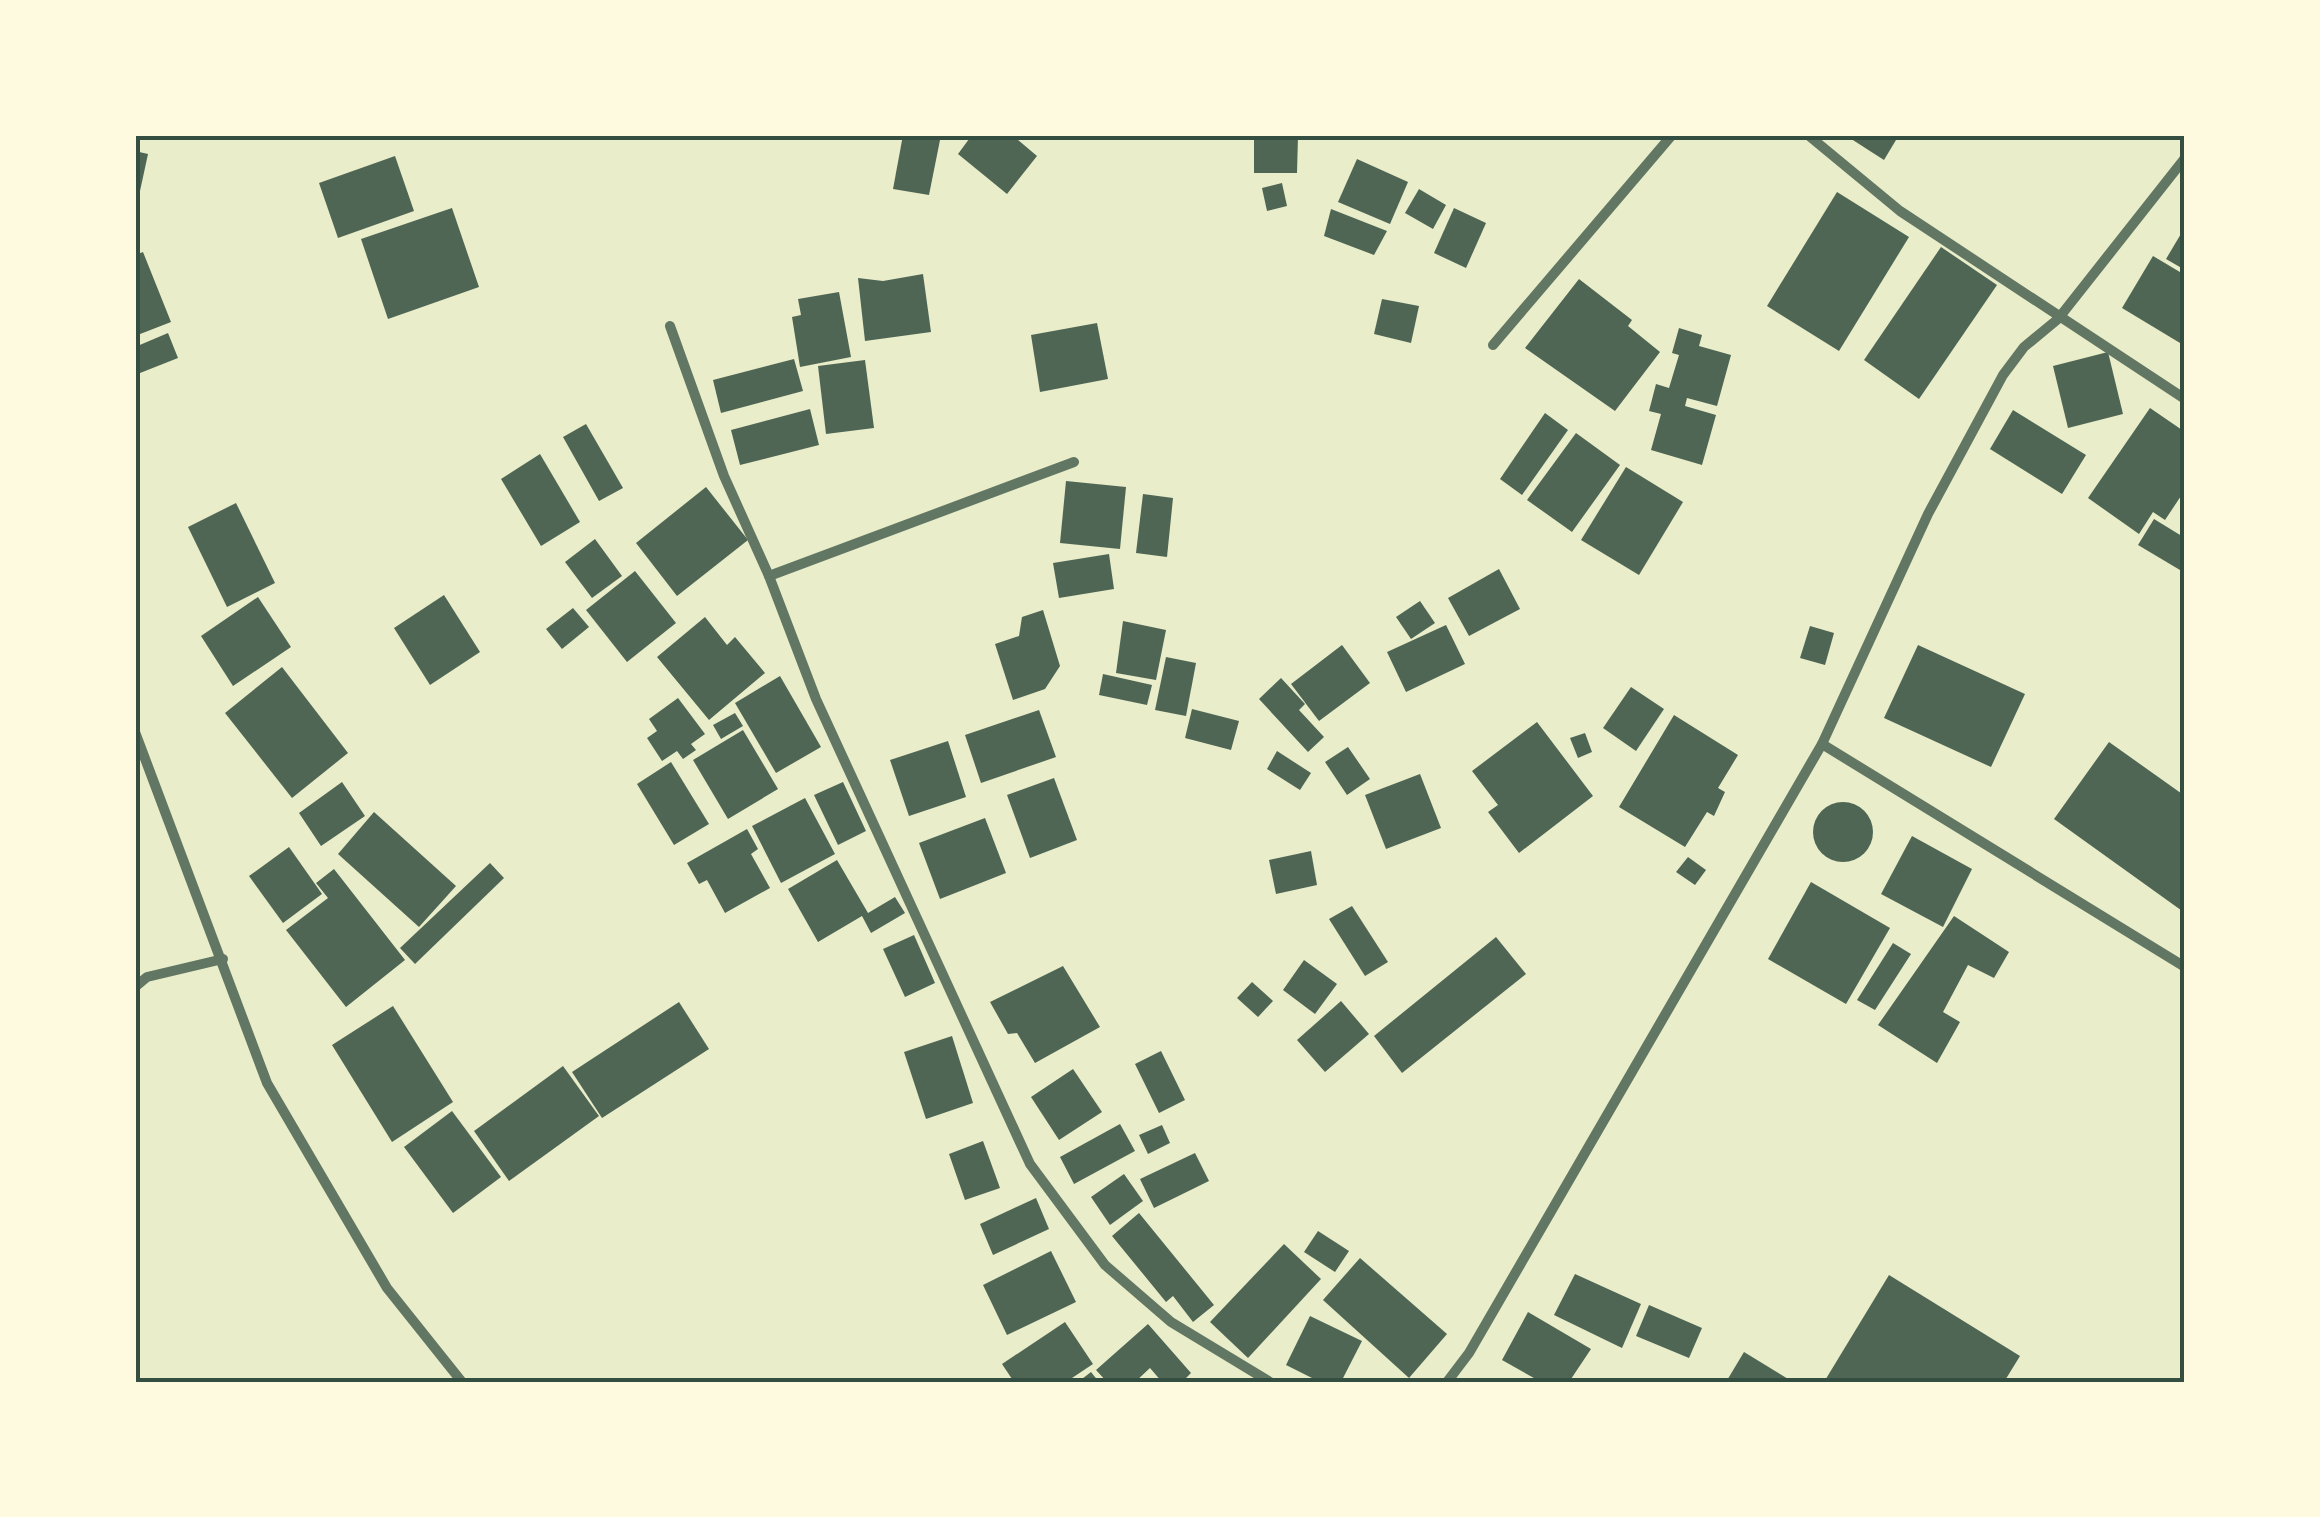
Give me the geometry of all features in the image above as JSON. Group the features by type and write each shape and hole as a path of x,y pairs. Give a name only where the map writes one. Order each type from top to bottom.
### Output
{"street":[{"path":"1493,344 1672,135"},
{"path":"1808,135 1900,211 2185,399"},
{"path":"1447,1382 1508,1286 1822,744 1928,514 2003,375 2024,347 2058,318 2185,158"},
{"path":"670,326 724,476 769,576 816,700 1030,1164 1105,1265 1171,1322 1270,1382"},
{"path":"769,576 1074,462"},
{"path":"135,732 267,1083 322,1184 387,1288 462,1382"},
{"path":"1822,744 2185,967"},
{"path":"135,987 148,977 223,960"},
{"path":"135,970 148,977"}],"building":[{"path":"903,135 941,135 929,195 893,189"},
{"path":"972,135 1012,135 1037,156 1007,194 958,154"},
{"path":"1845,135 1899,135 1884,160"},
{"path":"1254,136 1298,136 1297,173 1254,173"},
{"path":"135,151 148,154 140,191 135,190"},
{"path":"395,156 414,211 338,238 319,183"},
{"path":"1357,159 1408,182 1390,224 1338,202"},
{"path":"1282,183 1287,206 1267,211 1262,188"},
{"path":"1419,189 1446,205 1433,229 1405,213"},
{"path":"1837,192 1909,237 1839,351 1767,306"},
{"path":"452,208 479,287 388,319 361,239"},
{"path":"1454,208 1486,223 1466,268 1434,253"},
{"path":"1331,209 1387,231 1374,255 1324,236"},
{"path":"2185,227 2185,270 2166,259"},
{"path":"1941,247 1997,285 1919,399 1864,360"},
{"path":"143,252 171,322 135,336 135,255"},
{"path":"2153,256 2185,275 2185,346 2122,308"},
{"path":"923,274 931,332 865,341 858,278 883,281"},
{"path":"1579,279 1632,320 1628,326 1660,352 1615,411 1525,348"},
{"path":"839,292 851,357 800,367 792,317 801,315 798,299"},
{"path":"1382,299 1419,306 1411,343 1374,334"},
{"path":"1097,323 1108,379 1040,392 1031,335"},
{"path":"1679,328 1702,335 1699,346 1731,355 1717,406 1687,398 1685,406 1716,415 1702,465 1651,450 1661,414 1649,411 1656,384 1669,388 1679,355 1672,353"},
{"path":"168,333 178,358 135,375 135,347"},
{"path":"2108,352 2123,414 2068,428 2053,366"},
{"path":"794,359 803,391 721,413 713,380"},
{"path":"865,360 874,428 826,434 818,366"},
{"path":"2150,408 2185,432 2185,490 2165,520 2153,512 2139,534 2088,498"},
{"path":"810,409 819,445 740,465 731,430"},
{"path":"2013,410 2086,455 2062,494 1990,449"},
{"path":"1545,413 1568,430 1522,495 1500,479"},
{"path":"586,424 623,488 599,501 563,437"},
{"path":"1576,433 1620,465 1572,532 1527,500"},
{"path":"540,454 580,522 541,546 501,479"},
{"path":"1626,467 1683,502 1639,575 1581,540"},
{"path":"1066,481 1126,487 1120,549 1060,543"},
{"path":"706,487 748,540 677,596 636,543"},
{"path":"1143,494 1173,498 1167,557 1136,553"},
{"path":"236,503 275,583 227,607 188,527"},
{"path":"2154,519 2185,538 2185,573 2138,545"},
{"path":"595,539 622,576 592,598 565,562"},
{"path":"1109,554 1114,589 1059,598 1053,563"},
{"path":"1499,569 1520,609 1469,636 1448,598"},
{"path":"635,571 676,623 627,662 586,610"},
{"path":"444,595 480,652 430,685 394,628"},
{"path":"258,597 291,647 233,686 201,636"},
{"path":"1420,601 1435,623 1411,639 1396,617"},
{"path":"573,608 589,627 562,649 546,629"},
{"path":"1043,610 1060,666 1045,689 1013,700 995,644 1019,636 1022,617"},
{"path":"705,617 727,645 735,637 765,673 709,720 657,657"},
{"path":"1123,621 1166,630 1156,680 1116,673"},
{"path":"1446,625 1465,664 1406,692 1387,652"},
{"path":"1810,626 1834,633 1825,665 1800,658"},
{"path":"1342,645 1370,683 1319,721 1291,684"},
{"path":"1918,645 2025,694 1991,767 1884,718"},
{"path":"1166,657 1196,663 1186,716 1155,710"},
{"path":"282,667 348,753 292,798 225,713"},
{"path":"1103,674 1152,685 1147,705 1099,695"},
{"path":"780,676 821,747 776,773 735,703"},
{"path":"1281,678 1305,704 1299,710 1324,737 1308,752 1259,699"},
{"path":"1631,687 1664,709 1636,751 1603,728"},
{"path":"678,698 705,734 691,744 696,750 683,759 677,751 662,761 647,738 657,731 649,719"},
{"path":"1192,709 1239,721 1231,750 1185,738"},
{"path":"1039,710 1056,757 981,783 965,735"},
{"path":"735,713 743,726 721,739 713,725"},
{"path":"1674,715 1738,755 1718,788 1725,792 1714,816 1707,812 1685,847 1619,807"},
{"path":"1537,722 1593,796 1519,853 1488,812 1498,805 1472,771"},
{"path":"743,730 778,789 728,819 693,760"},
{"path":"1585,733 1592,752 1578,758 1570,738"},
{"path":"948,741 966,797 909,816 890,760"},
{"path":"2109,742 2185,796 2185,913 2054,819"},
{"path":"1348,747 1370,779 1347,795 1325,762"},
{"path":"1277,751 1311,773 1300,790 1267,769"},
{"path":"671,762 709,824 674,845 637,784"},
{"path":"1420,774 1441,828 1386,849 1365,795"},
{"path":"1054,778 1077,840 1030,858 1007,795"},
{"path":"342,782 365,816 321,846 299,813"},
{"path":"843,782 866,831 838,845 814,795"},
{"path":"805,798 835,854 781,883 752,826"},
{"path":"1843,802 1864,811 1873,832 1864,853 1843,862 1822,853 1813,832 1822,811"},
{"path":"374,812 456,886 419,927 338,854"},
{"path":"985,818 1006,873 940,899 919,843"},
{"path":"747,829 758,849 751,854 770,888 725,913 707,880 699,884 687,863"},
{"path":"1912,836 1972,869 1943,927 1881,894"},
{"path":"289,847 322,894 283,923 249,876"},
{"path":"1311,851 1317,885 1276,894 1269,860"},
{"path":"1688,857 1706,870 1695,885 1676,872"},
{"path":"837,860 868,913 895,897 905,913 871,933 862,916 818,942 788,889"},
{"path":"490,863 504,878 415,964 400,948"},
{"path":"334,869 405,960 346,1007 286,930 328,898 316,883"},
{"path":"1811,882 1890,928 1846,1004 1768,959"},
{"path":"1352,906 1388,962 1365,976 1329,919"},
{"path":"1954,916 2009,952 1994,978 1968,965 1943,1012 1960,1022 1937,1063 1878,1025"},
{"path":"914,935 935,983 905,997 883,949"},
{"path":"1496,937 1526,974 1402,1073 1374,1036"},
{"path":"1893,943 1911,954 1875,1010 1857,1000"},
{"path":"1304,960 1337,984 1315,1014 1283,990"},
{"path":"1063,966 1100,1027 1035,1063 1017,1033 1008,1034 990,1002"},
{"path":"1252,982 1273,1001 1258,1017 1237,998"},
{"path":"1341,1001 1369,1034 1325,1072 1297,1040"},
{"path":"679,1002 709,1049 602,1118 572,1072"},
{"path":"393,1006 453,1102 392,1142 332,1045"},
{"path":"952,1036 973,1103 926,1119 904,1052"},
{"path":"1161,1051 1185,1100 1159,1113 1135,1064"},
{"path":"563,1066 599,1116 509,1181 474,1131"},
{"path":"1073,1069 1102,1112 1059,1140 1031,1097"},
{"path":"452,1111 501,1177 453,1213 404,1147"},
{"path":"1120,1124 1135,1151 1074,1184 1060,1157"},
{"path":"1162,1125 1170,1143 1148,1154 1139,1135"},
{"path":"983,1141 1000,1188 965,1200 949,1154"},
{"path":"1195,1153 1209,1181 1154,1208 1140,1179"},
{"path":"1124,1174 1143,1201 1110,1225 1091,1197"},
{"path":"1036,1198 1049,1229 993,1255 980,1224"},
{"path":"1139,1213 1214,1305 1193,1322 1173,1296 1166,1302 1112,1236"},
{"path":"1318,1231 1349,1251 1335,1272 1304,1252"},
{"path":"1284,1244 1321,1279 1248,1358 1210,1322"},
{"path":"1051,1251 1076,1302 1007,1335 983,1285"},
{"path":"1360,1258 1447,1334 1409,1378 1323,1300"},
{"path":"1575,1274 1641,1304 1622,1348 1554,1315"},
{"path":"1889,1275 2020,1356 2004,1382 1824,1382"},
{"path":"1649,1305 1702,1328 1689,1358 1636,1336"},
{"path":"1528,1312 1591,1349 1569,1382 1541,1382 1502,1360"},
{"path":"1310,1316 1362,1341 1341,1382 1320,1382 1286,1365"},
{"path":"1065,1322 1093,1364 1066,1382 1014,1382 1002,1364"},
{"path":"1148,1324 1191,1373 1182,1382 1162,1382 1150,1368 1135,1382 1107,1382 1096,1370"},
{"path":"1744,1352 1793,1382 1726,1382"},
{"path":"1091,1372 1099,1382 1078,1382"}]}
